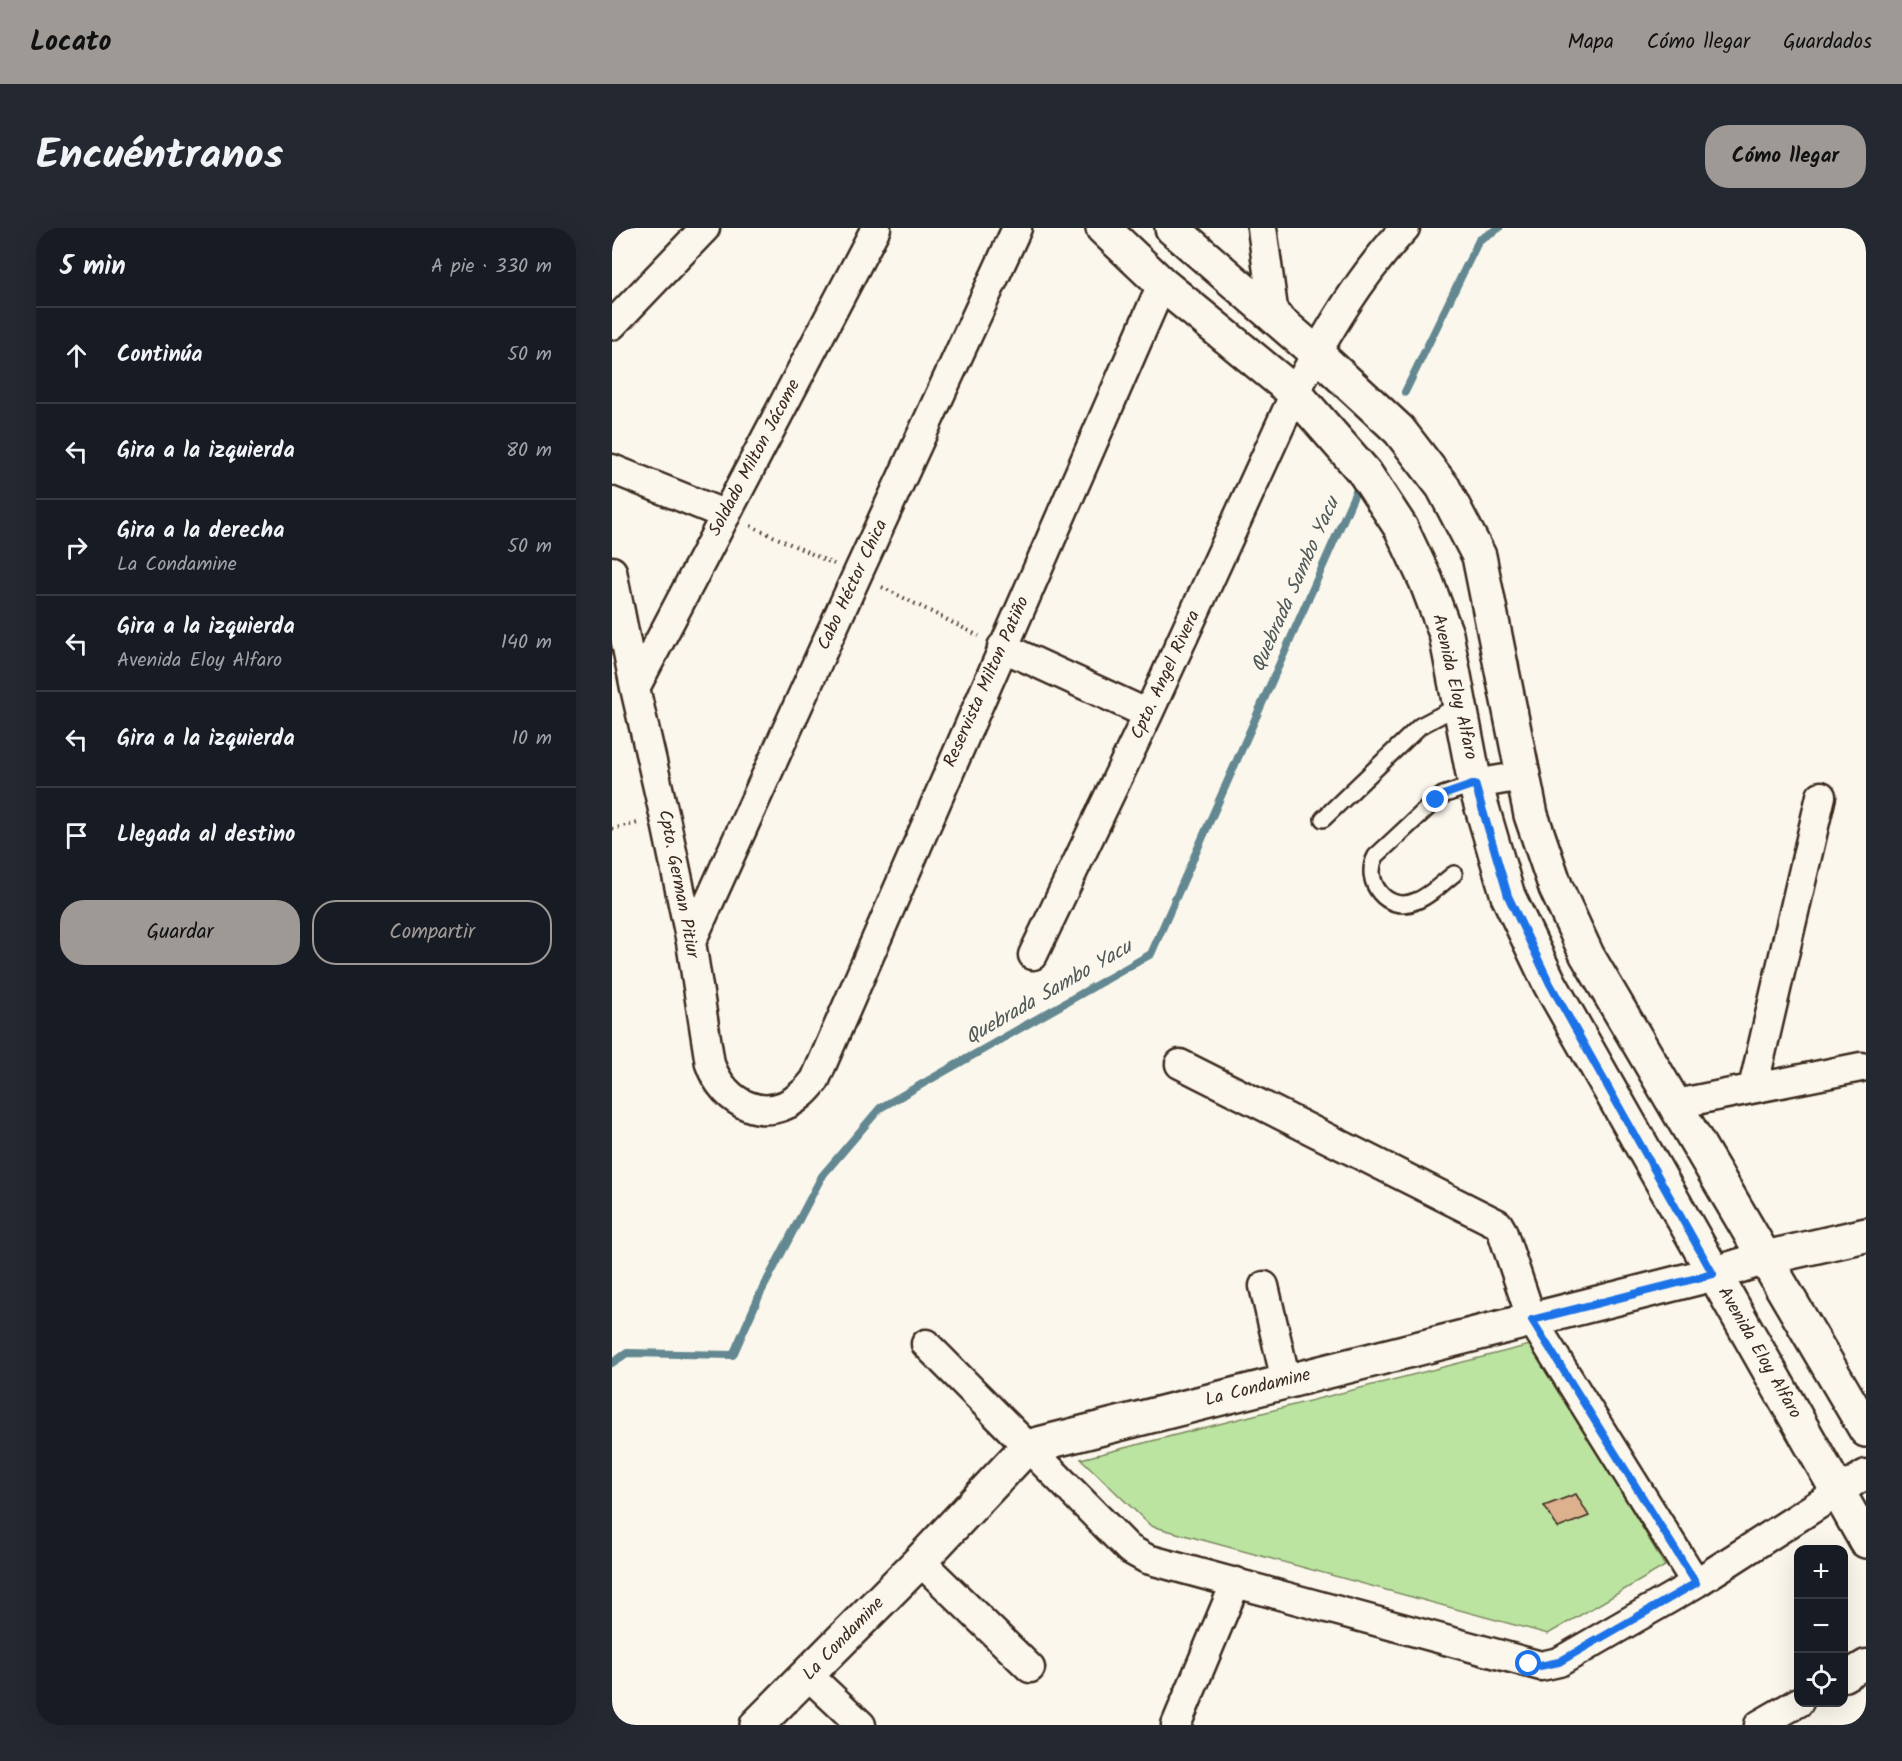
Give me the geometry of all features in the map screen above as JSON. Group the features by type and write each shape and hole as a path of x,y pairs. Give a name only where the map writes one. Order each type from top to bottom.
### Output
{"street":[{"name":"Soldado Milton Jácome","path":"635,688 876,228"},
{"name":"Cabo Héctor Chica","path":"691,942 1017,228"},
{"name":"Avenida Eloy Alfaro","path":"1103,228 1161,284 1295,393 1365,473 1401,528 1426,581 1446,634 1475,784 1508,896 1550,984 1866,1541"},
{"path":"1172,228 1316,353 1399,430 1443,487 1479,556 1531,815 1556,888 1587,955 1866,1430"},
{"path":"1262,228 1274,316"},
{"name":"Cpto. Angel Rivera","path":"1033,955 1148,714 1295,393 1316,353 1381,255 1406,228"},
{"path":"612,325 689,233"},
{"name":"Reservista Milton Patiño","path":"814,1080 1161,284"},
{"path":"612,469 726,515"},
{"name":"Cpto. German Pitiur","path":"612,571 635,688 691,942 714,1077 727,1095 743,1105 768,1109 785,1105 802,1095 814,1080"},
{"path":"1002,647 1148,714"},
{"path":"1475,784 1523,776"},
{"path":"1753,1088 1821,796"},
{"path":"1180,1064 1498,1224 1532,1320 1696,1583"},
{"path":"1676,1104 1861,1067"},
{"name":"La Condamine","path":"757,1725 920,1561 1026,1447 1713,1274 1766,1258 1866,1235"},
{"path":"1264,1286 1286,1381"},
{"path":"926,1344 1129,1549 1148,1559 1540,1666 1559,1662 1696,1583 1866,1474"},
{"path":"920,1561 1030,1668"},
{"path":"1176,1725 1236,1582"},
{"path":"1848,1675 1866,1664"},
{"path":"808,1676 861,1725"},
{"path":"1759,1725 1794,1705"}],"lane":[{"path":"1323,819 1420,726 1460,705"},
{"path":"1454,874 1416,902 1404,904 1393,903 1383,897 1374,885 1371,874 1372,864 1377,856 1436,800 1443,795 1475,784"}],"green space":[{"path":"1534,1344 1665,1566 1548,1634 1151,1526 1081,1459"}],"building":[{"path":"1576,1494 1589,1516 1558,1528 1544,1506"}],"waterway":[{"name":"Quebrada Sambo Yacu","path":"1405,392 1479,240 1499,228"},
{"name":"Quebrada Sambo Yacu","path":"612,1363 627,1353 733,1355 760,1294 822,1176 880,1108 1151,954 1357,489"}],"route":[{"path":"1436,800 1443,795 1475,784 1508,896 1550,984 1713,1274 1532,1320 1696,1583 1559,1662 1540,1666 1529,1664"}]}
